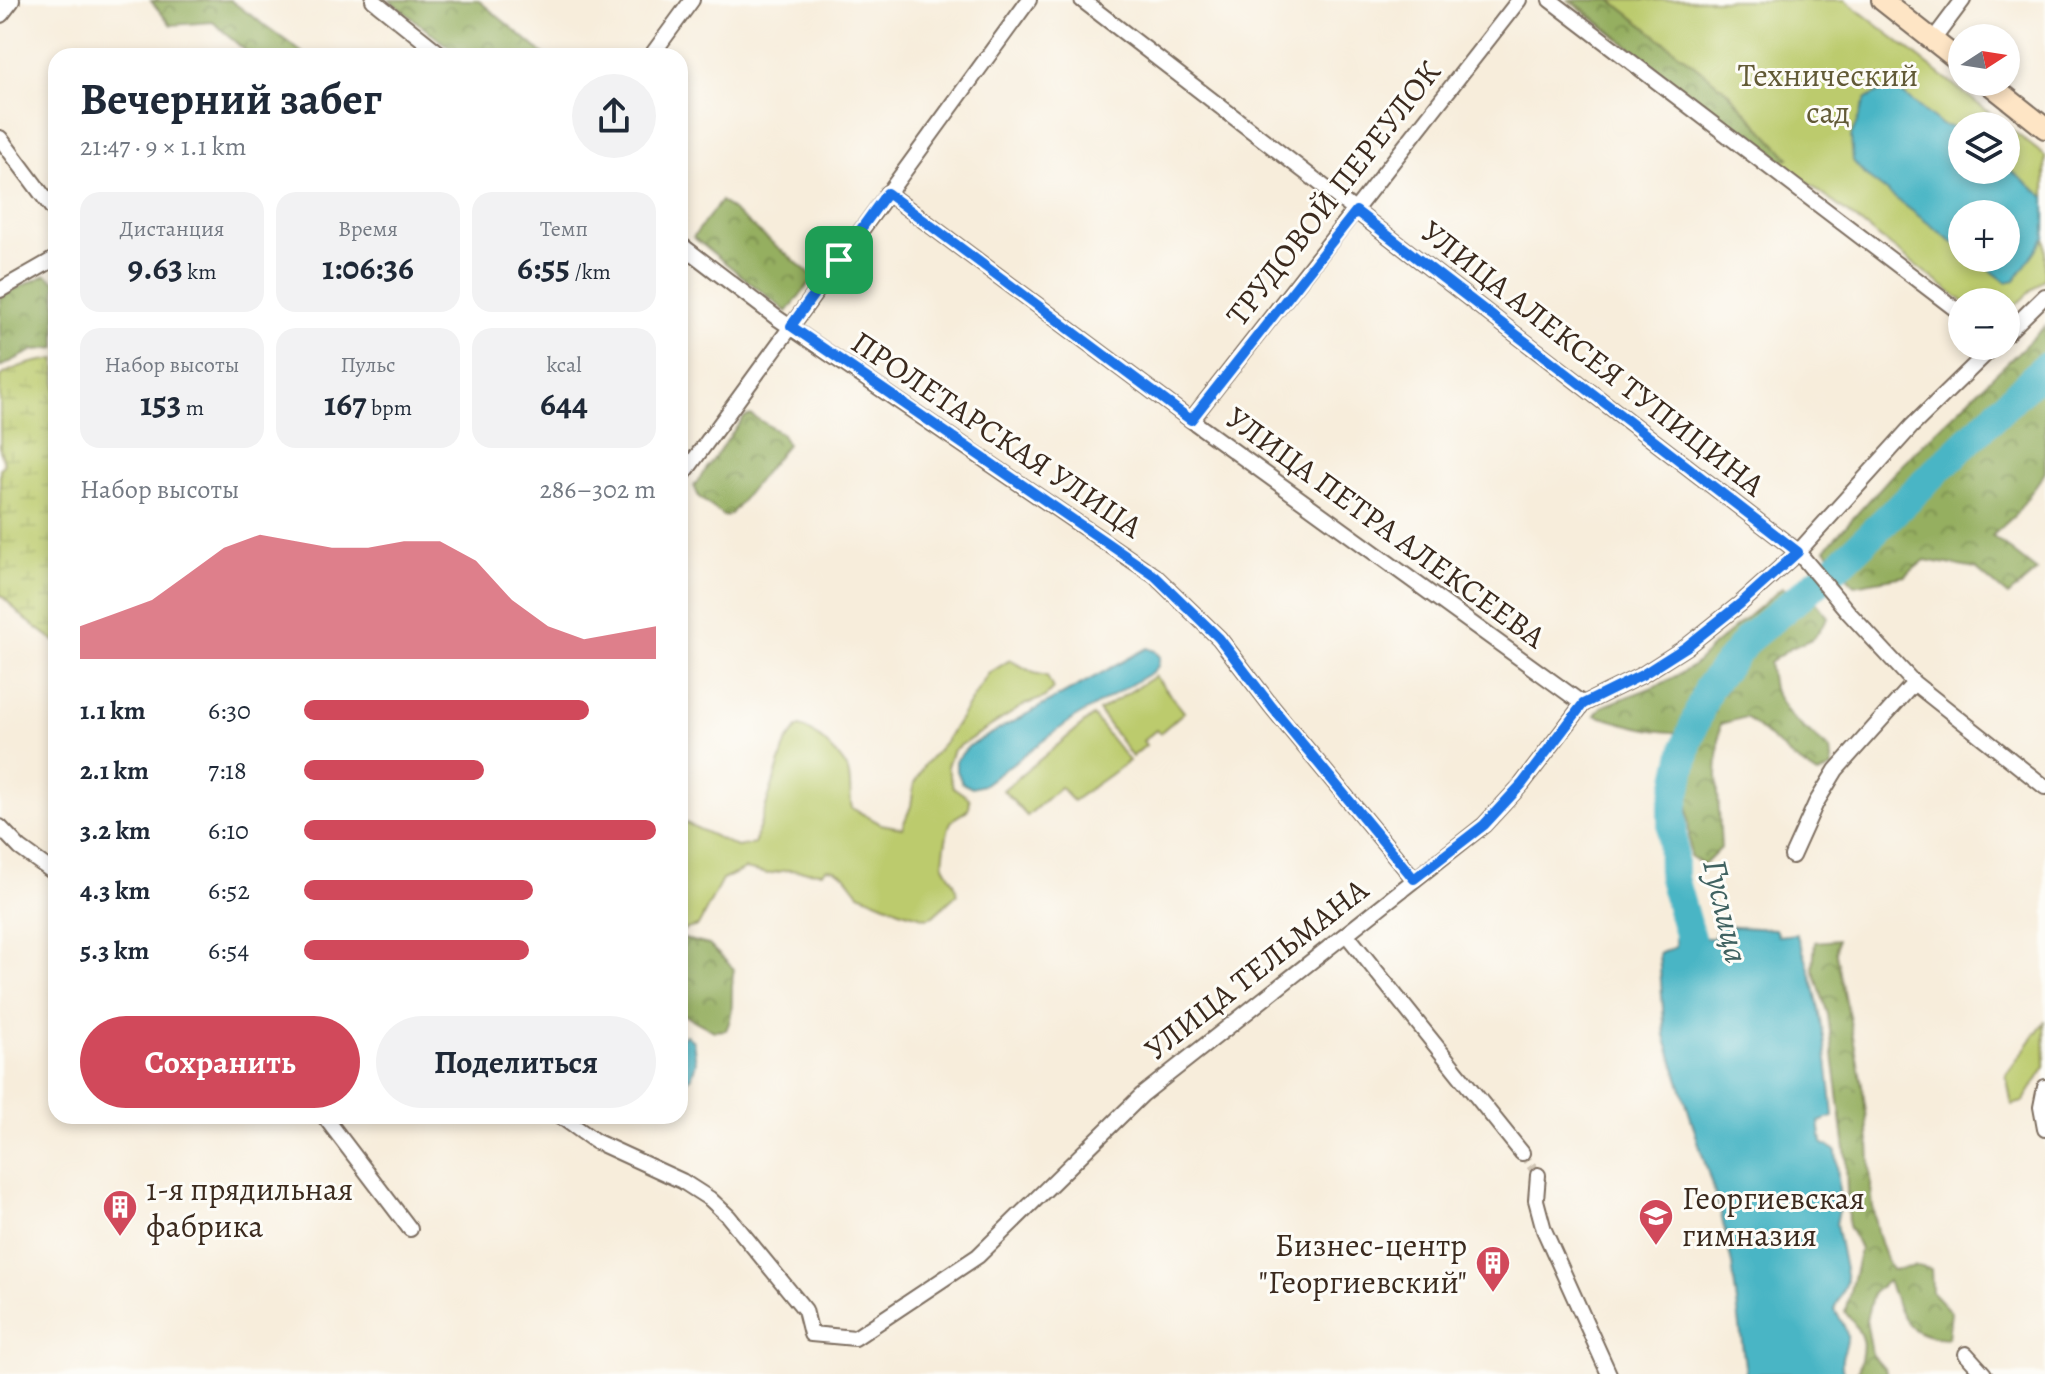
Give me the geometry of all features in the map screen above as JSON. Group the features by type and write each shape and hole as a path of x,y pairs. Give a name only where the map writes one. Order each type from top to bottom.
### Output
{"main road":[{"path":"1882,0 1948,52"},
{"path":"2005,96 2045,128"}],"street":[{"path":"0,13 10,0"},
{"path":"373,0 433,48"},
{"path":"657,48 692,0"},
{"path":"688,468 1029,0"},
{"name":"УЛИЦА АЛЕКСЕЯ ТУПИЦИНА","path":"1082,0 1798,552 1914,683 2045,787"},
{"name":"ТРУДОВОЙ ПЕРЕУЛОК","path":"1191,420 1519,0"},
{"path":"1550,0 1948,303"},
{"path":"1933,40 1963,0"},
{"path":"0,138 48,202"},
{"name":"УЛИЦА ПЕТРА АЛЕКСЕЕВА","path":"887,193 1191,420 1583,704"},
{"name":"ПРОЛЕТАРСКАЯ УЛИЦА","path":"688,250 791,326 1155,576 1219,638 1414,879"},
{"path":"0,290 48,263"},
{"path":"2020,320 2045,296"},
{"name":"УЛИЦА ТЕЛЬМАНА","path":"571,1124 595,1141 682,1181 710,1199 728,1216 805,1310 811,1334 855,1338 978,1256 1142,1095 1484,825 1522,784 1583,704 1642,675 1686,647 1740,604 1798,552 1912,426 1980,360"},
{"path":"1792,856 1816,803 1836,770 1914,683"},
{"path":"0,827 20,848 48,868"},
{"path":"1347,935 1522,1153"},
{"path":"2045,1087 2041,1107 2045,1129"},
{"path":"330,1124 410,1229"},
{"path":"1538,1175 1536,1200 1544,1230 1609,1374"},
{"path":"1966,1354 1984,1374"}],"green space":[{"path":"230,0 296,48 242,48 213,22 171,25 151,1"},
{"path":"389,0 478,0 536,48 450,48"},
{"name":"Технический сад","path":"1568,0 1845,0 1948,80 1948,96 1968,96 1989,112 1948,112 1948,184 2020,184 2020,136 2045,156 2045,278 2020,301 2020,288 1948,290"},
{"path":"1572,0 1611,0 1727,91 1789,158 1773,162"},
{"path":"721,201 814,277 787,312 693,237"},
{"path":"48,276 48,349 34,350 0,367 0,296"},
{"path":"2045,326 2045,472 2016,514 1992,536 2037,571 2008,596 1976,569 1925,560 1905,576 1854,585 1825,549 1902,464 2010,360 2020,360 2020,350"},
{"path":"48,360 48,636 0,594 0,469 4,463 0,449 0,377"},
{"path":"751,415 782,434 787,444 731,514 725,517 699,497 694,486 744,417"},
{"path":"1782,588 1816,602 1828,617 1814,638 1791,648 1769,663 1773,689 1791,717 1830,750 1832,768 1818,775 1794,759 1746,717 1720,724 1717,775 1721,848 1704,865 1690,856 1687,792 1699,732 1646,729 1595,715 1601,707 1663,683 1693,666"},
{"path":"1010,660 1034,673 1047,676 1053,689 1044,698 1026,704 953,750 947,766 953,787 969,798 970,804 951,822 944,852 944,865 957,894 933,916 927,918 902,911 859,893 845,875 834,869 827,868 822,872 787,870 768,874 745,869 722,880 698,926 688,929 688,824 737,847 754,844 786,743 798,727 818,737 844,763 852,808 881,824 902,828 911,806 914,784 924,765 944,743 988,674"},
{"path":"1155,676 1184,712 1160,733 1156,730 1143,741 1146,745 1132,757 1099,711"},
{"path":"1093,716 1129,761 1073,801 1060,787 1027,816 1003,790"},
{"path":"688,940 709,945 734,969 729,1023 726,1030 714,1031 688,1017"},
{"path":"1837,940 1836,954 1866,1112 1877,1233 1892,1270 1917,1266 1931,1269 1932,1292 1951,1312 1948,1338 1933,1337 1913,1329 1907,1322 1888,1281 1873,1293 1866,1319 1872,1355 1886,1374 1857,1374 1862,1341 1845,1312 1860,1249 1848,1226 1846,1157 1828,1015 1813,968 1815,942"},
{"path":"2044,1022 2045,1067 2023,1102 2012,1105 2006,1075"}],"water":[{"path":"1883,90 1903,94 1941,125 1948,126 1948,184 2020,184 2020,178 2045,197 2045,237 2015,280 2006,282 1993,272 2020,272 2020,200 1948,200 1948,238 1865,175 1853,161 1851,137 1866,99"},
{"path":"1147,648 1160,657 1158,666 1152,672 1074,718 983,785 972,788 962,783 956,760 969,746"},
{"path":"1718,926 1775,929 1778,936 1796,934 1811,976 1825,1048 1833,1117 1819,1122 1822,1143 1836,1151 1840,1204 1836,1224 1847,1280 1834,1309 1847,1339 1843,1374 1746,1374 1732,1264 1721,1214 1665,1036 1659,954 1675,947 1675,931 1699,927 1704,938 1714,938"},
{"path":"688,1037 693,1041 696,1063 688,1079"}],"waterway":[{"name":"Гуслица","path":"1698,966 1673,878 1672,811 1687,744 1708,688 1749,638 1842,562 2045,367"}],"tunnel":[{"path":"1522,1153 1538,1175"}],"place":[{"name":"1-я прядильная фабрика","path":"120,1238"},
{"name":"Георгиевская гимназия","path":"1656,1247"},
{"name":"Бизнес-центр \"Георгиевский\"","path":"1493,1294"}],"route":[{"path":"887,193 1191,420 1356,211 1798,552 1686,647 1642,675 1583,704 1522,784 1484,825 1414,879 1219,638 1155,576 791,326 839,260 887,193"}]}
